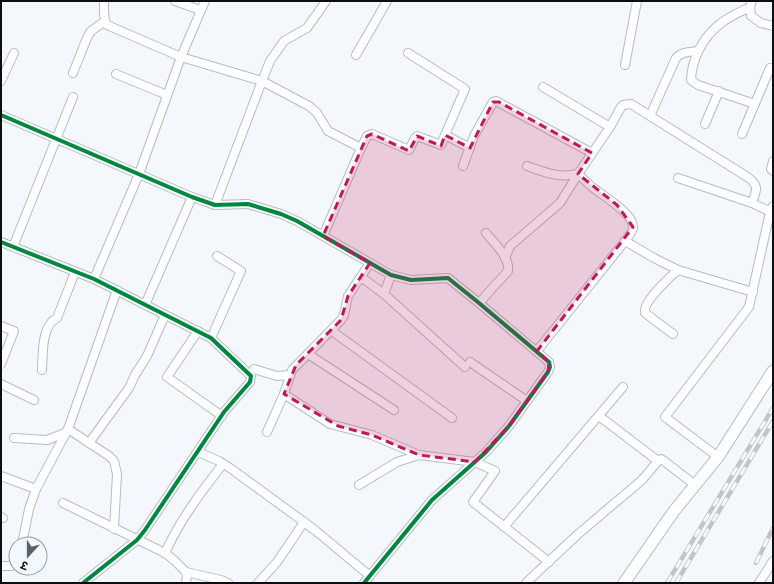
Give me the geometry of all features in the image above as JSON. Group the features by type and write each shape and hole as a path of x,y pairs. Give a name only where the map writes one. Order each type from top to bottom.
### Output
{"street":[{"path":"104,1 105,21 107,25 181,57 262,81 309,106 317,113 322,124 328,131 361,148"},
{"path":"175,1 200,10"},
{"path":"94,279 139,174 181,57 205,1"},
{"path":"215,205 270,61 284,41 307,28 326,1"},
{"path":"356,55 387,1"},
{"path":"625,65 637,1"},
{"path":"751,4 751,16 756,20 773,26"},
{"path":"751,4 720,24 697,51 691,80 698,85 754,104"},
{"path":"73,73 91,31 105,21"},
{"path":"650,116 676,58 682,54 697,51"},
{"path":"1,82 14,53"},
{"path":"323,236 361,148 369,134 409,150 417,136 441,145 465,89 408,53"},
{"path":"742,134 770,68"},
{"path":"116,74 167,95"},
{"path":"543,87 610,128"},
{"path":"705,124 719,91"},
{"path":"13,247 73,97"},
{"path":"463,166 480,124 493,102 496,101 592,153"},
{"path":"506,258 510,246 560,203 610,128 623,104 631,104 749,178 756,184 757,187 752,204"},
{"path":"1,115 192,197 215,205 248,204 297,221 391,275 411,280 448,278 549,362 550,367 548,372 509,426 486,452 432,500 364,583"},
{"path":"445,135 470,148"},
{"path":"773,161 771,167 773,171"},
{"path":"527,166 551,174 565,176 578,174"},
{"path":"537,351 625,240 633,227 632,221 617,205 592,187 578,174"},
{"path":"678,178 772,210 749,308 665,417 718,457"},
{"path":"145,305 192,197"},
{"path":"479,303 508,271 506,258 486,232"},
{"path":"625,240 654,258 678,270 753,292"},
{"path":"1,242 94,279 198,331 211,338 251,376 250,382 222,416 137,540 83,583"},
{"path":"211,338 241,271 217,256"},
{"path":"267,432 284,394 290,375 296,365 342,320 348,296 370,263"},
{"path":"673,334 645,313 644,310 645,306 660,287 678,270"},
{"path":"42,370 45,332 52,320 57,318 75,272"},
{"path":"384,294 391,275"},
{"path":"361,277 384,294 468,364 527,401"},
{"path":"24,536 29,508 36,489 67,431 117,290"},
{"path":"89,443 129,388 135,374 148,356 165,315"},
{"path":"1,326 14,331 1,364"},
{"path":"332,330 452,418"},
{"path":"198,331 167,377 222,416"},
{"path":"308,354 394,410"},
{"path":"254,368 278,376 290,375"},
{"path":"624,583 674,511 718,457 773,372"},
{"path":"1,384 34,400"},
{"path":"504,527 623,387"},
{"path":"284,394 330,424 372,435 419,455 475,462 495,471 473,502 549,562"},
{"path":"599,416 658,461"},
{"path":"14,438 47,440 67,431"},
{"path":"67,431 89,443 114,461 117,474 114,529"},
{"path":"198,452 223,464 304,522 370,576"},
{"path":"359,484 397,462 419,455"},
{"path":"526,583 577,535 642,480 661,459 695,485"},
{"path":"165,553 178,528 195,501 223,464"},
{"path":"1,476 36,489"},
{"path":"63,503 165,553 186,572 228,583"},
{"path":"258,583 277,562 304,522"},
{"path":"759,583 773,561"},
{"path":"186,572 186,583"}],"highlighted area":[{"path":"493,102 499,102 592,153 578,174 617,205 633,227 537,351 549,362 548,372 509,426 475,462 419,455 372,435 338,426 284,394 296,365 341,320 348,296 370,263 323,236 367,136 372,134 409,151 417,136 441,146 445,135 470,148"}],"railway":[{"path":"667,583 773,408"},
{"path":"676,583 773,421"},
{"path":"756,563 773,528"}],"cycle path":[{"path":"1,115 192,197 215,205 248,204 281,214 297,221 391,275 411,280 448,278 549,362 550,367 548,372 509,426 486,452 432,500 364,583"},
{"path":"1,242 94,279 211,338 251,376 250,382 224,412 137,540 83,583"}]}
